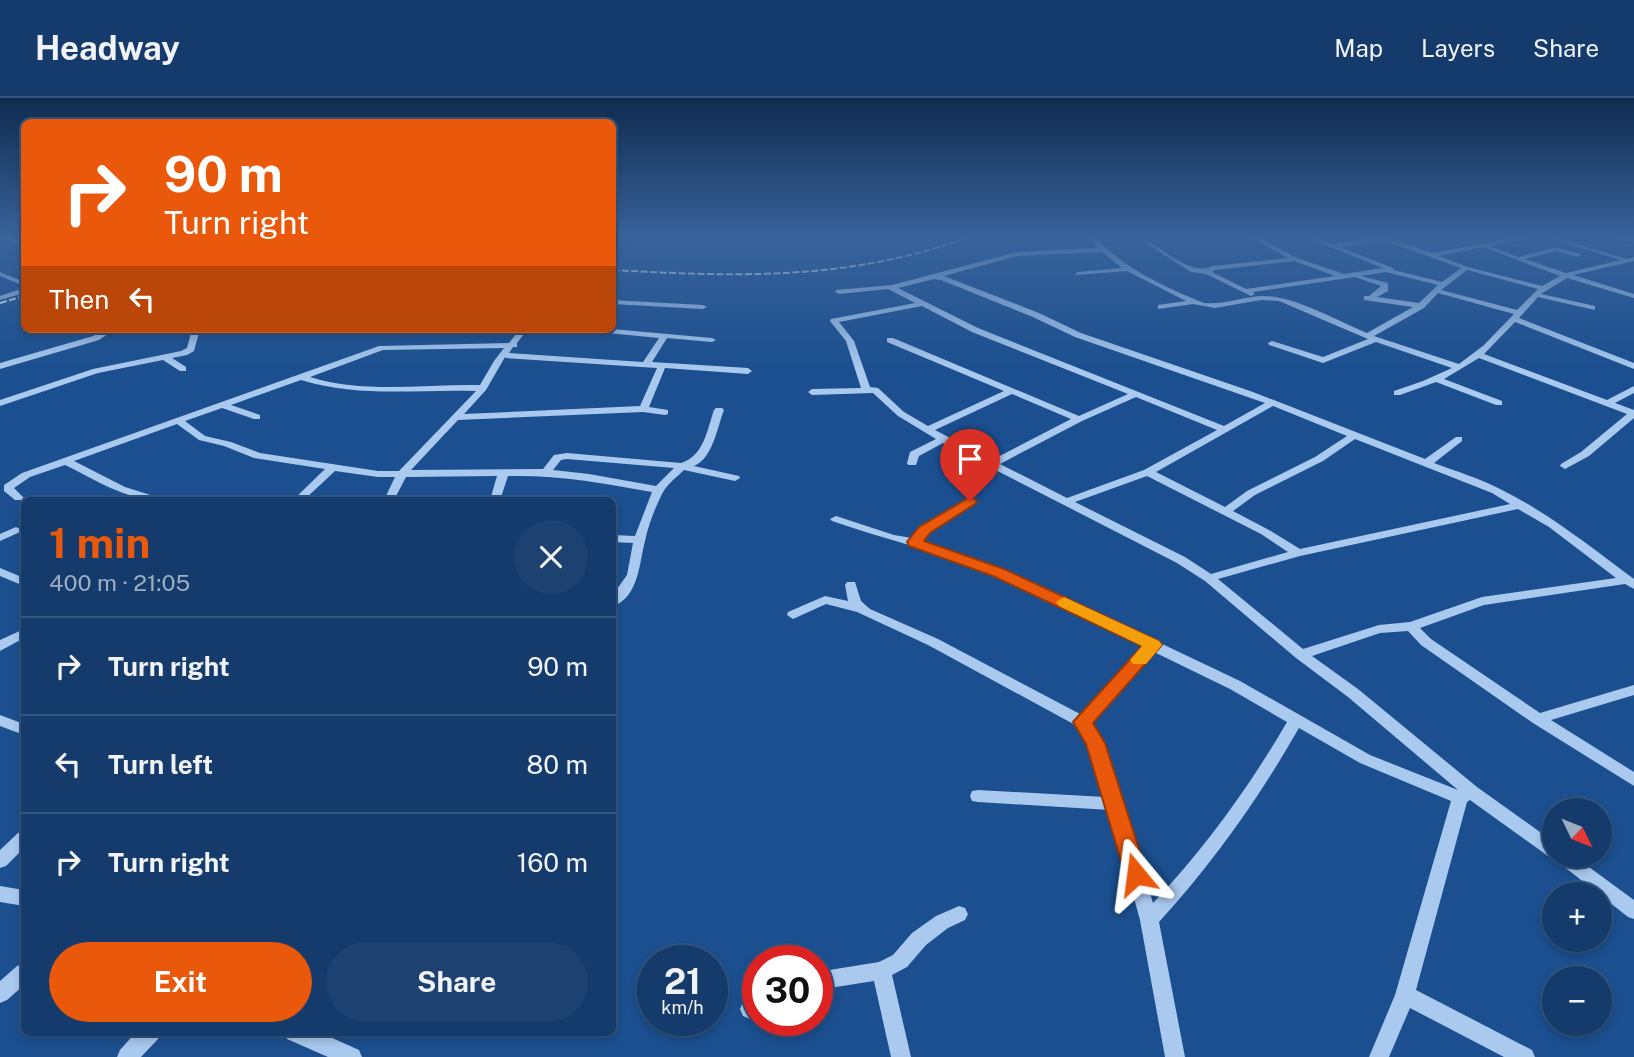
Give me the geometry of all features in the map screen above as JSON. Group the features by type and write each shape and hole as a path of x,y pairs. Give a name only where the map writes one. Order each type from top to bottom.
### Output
{"street":[{"path":"890,287 922,280"},
{"path":"941,280 1036,315 1078,335 1354,435 1496,491 1591,551 1631,583"},
{"path":"1152,280 1210,306 1261,298 1283,300 1371,337 1459,367"},
{"path":"1223,280 1261,298"},
{"path":"1246,291 1330,280"},
{"path":"1362,280 1385,285 1385,289 1370,298 1421,306"},
{"path":"1419,280 1516,316 1634,366"},
{"path":"1272,343 1323,360 1371,337 1421,306 1450,280"},
{"path":"1503,280 1592,307"},
{"path":"1396,393 1439,380 1478,354 1541,292 1561,280"},
{"path":"1580,280 1634,296"},
{"path":"839,292 883,285 890,287 975,330 1223,429"},
{"path":"0,298 21,292"},
{"path":"616,302 703,307"},
{"path":"1161,307 1196,302"},
{"path":"866,388 850,341 834,321 922,304"},
{"path":"616,331 712,340"},
{"path":"0,366 96,338 104,333"},
{"path":"0,403 81,375 191,349 196,333"},
{"path":"390,497 402,474 483,388 498,361 506,355 521,333"},
{"path":"646,364 665,335"},
{"path":"890,341 1079,419"},
{"path":"19,498 9,491 8,487 12,483 65,461 382,348 513,345"},
{"path":"1478,354 1634,413 1585,454 1565,466"},
{"path":"506,355 748,371"},
{"path":"163,356 183,369"},
{"path":"643,409 662,365"},
{"path":"302,377 321,383 370,389 442,386 483,388"},
{"path":"1439,380 1499,403"},
{"path":"812,392 866,388 875,390 901,414 943,439 1181,560 1209,578 1301,655 1353,693 1465,795 1542,843"},
{"path":"1609,402 1634,389"},
{"path":"927,430 1012,391"},
{"path":"991,465 1079,419 1136,394"},
{"path":"221,404 257,417"},
{"path":"1068,501 1148,472 1270,404"},
{"path":"457,417 643,409 665,412"},
{"path":"616,600 633,575 639,540 658,490 682,466 695,462 704,452 719,411"},
{"path":"177,420 202,438 258,456 378,474 546,472 658,490"},
{"path":"1225,512 1251,493 1319,459 1354,435"},
{"path":"912,463 914,454 943,439"},
{"path":"1427,463 1459,439"},
{"path":"546,472 558,457 567,456 682,466 735,478"},
{"path":"65,461 118,485 128,493 144,497"},
{"path":"301,497 333,467"},
{"path":"1148,472 1298,553"},
{"path":"496,497 503,474"},
{"path":"915,542 925,530 970,501"},
{"path":"1209,578 1298,553 1522,505"},
{"path":"836,519 883,536 915,542 998,572 1236,685 1364,759 1465,795"},
{"path":"0,538 16,530"},
{"path":"616,538 639,540"},
{"path":"0,572 21,582"},
{"path":"1301,655 1378,629 1411,626 1482,601 1631,583"},
{"path":"851,585 855,603 859,608"},
{"path":"793,615 825,600 859,608 975,663 1082,722 1096,743 1149,920 1175,1057"},
{"path":"1411,626 1426,642 1538,719 1634,780"},
{"path":"0,646 21,635"},
{"path":"1082,722 1153,645"},
{"path":"1538,719 1634,690"},
{"path":"1149,920 1185,883 1272,761 1296,720"},
{"path":"3,724 21,729"},
{"path":"1379,1057 1405,995 1465,795"},
{"path":"978,796 1116,804"},
{"path":"0,861 21,841"},
{"path":"1576,868 1634,911"},
{"path":"0,894 21,898"},
{"path":"833,978 881,971 900,961 919,939 942,922 959,914"},
{"path":"881,971 901,1057"},
{"path":"0,993 21,976"},
{"path":"1405,995 1525,1057"},
{"path":"127,1057 148,1036"},
{"path":"319,1037 352,1057"}],"railway":[{"path":"0,303 21,297"}],"slow traffic":[{"path":"1064,602 1153,645 1139,660"}],"route":[{"path":"970,501 925,530 915,542 998,572 1153,645 1082,722 1096,743 1136,874"}]}
